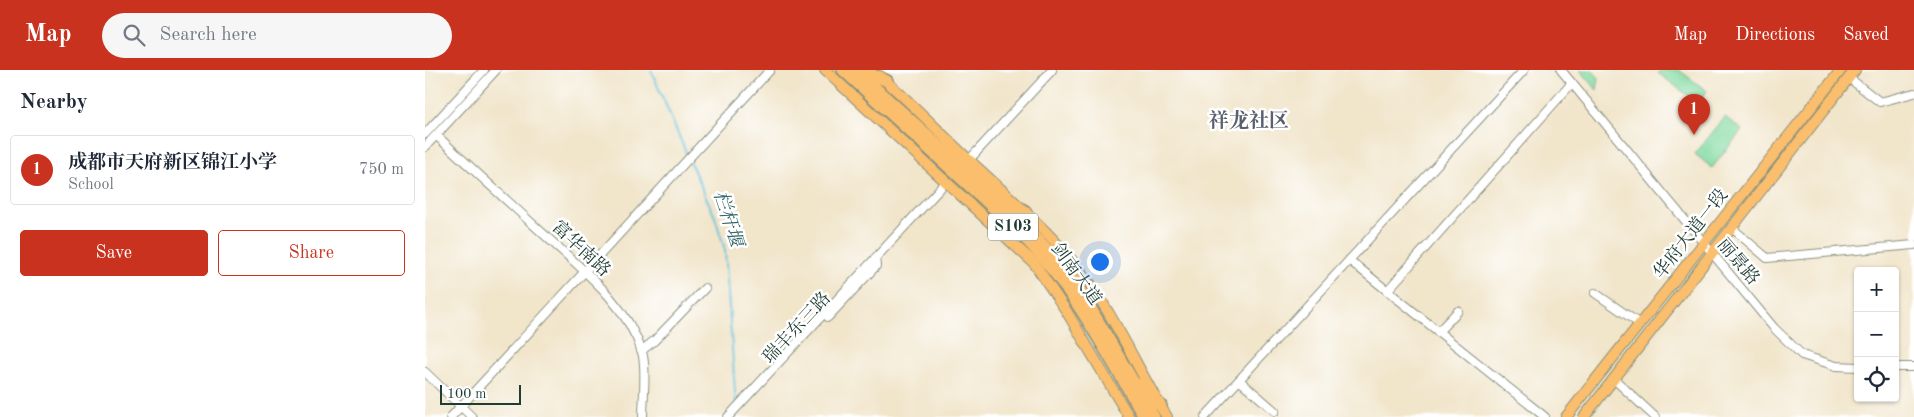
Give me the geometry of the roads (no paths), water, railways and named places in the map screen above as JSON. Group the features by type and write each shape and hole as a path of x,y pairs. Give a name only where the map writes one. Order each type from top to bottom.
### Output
{"highway":[{"name":"剑南大道","path":"843,70 1043,256 1079,304 1144,417"},
{"name":"剑南大道","path":"856,70 1037,236 1061,263 1082,293 1154,417"},
{"path":"862,70 887,81"},
{"path":"957,161 1008,202 1025,211"},
{"path":"1125,369 1161,406"}],"main road":[{"path":"825,70 1034,263 1067,312 1129,417"},
{"path":"874,70 1052,238 1090,284 1109,313 1167,417"},
{"name":"华府大道一段","path":"1566,417 1841,70"},
{"path":"1584,417 1852,74"}],"street":[{"path":"427,129 483,70"},
{"path":"425,147 496,70"},
{"path":"451,417 770,70"},
{"path":"969,160 1052,70"},
{"path":"1205,417 1524,70"},
{"name":"丽景路","path":"1561,70 1774,328 1802,355 1836,366 1854,367"},
{"path":"1852,74 1881,102 1914,93"},
{"path":"1387,291 1572,83"},
{"name":"富华南路","path":"435,135 584,271 613,301 626,318 643,355 643,417"},
{"path":"728,417 742,405 946,182"},
{"path":"1732,228 1767,258 1914,245"},
{"path":"1349,260 1545,417"},
{"path":"641,351 654,341 705,288"},
{"path":"1595,293 1640,324"},
{"path":"1438,332 1458,311"},
{"path":"1899,367 1914,367"},
{"path":"425,372 472,417"},
{"path":"1614,379 1655,417"},
{"path":"1239,380 1275,411"},
{"path":"734,417 742,405"}],"waterway":[{"name":"栏杆堰","path":"651,70 687,155"},
{"name":"栏杆堰","path":"690,162 715,217 725,250 736,405"}],"place":[{"name":"成都市天府新区锦江小学","path":"1694,135"}],"district":[{"name":"祥龙社区","path":"1249,122"}]}
